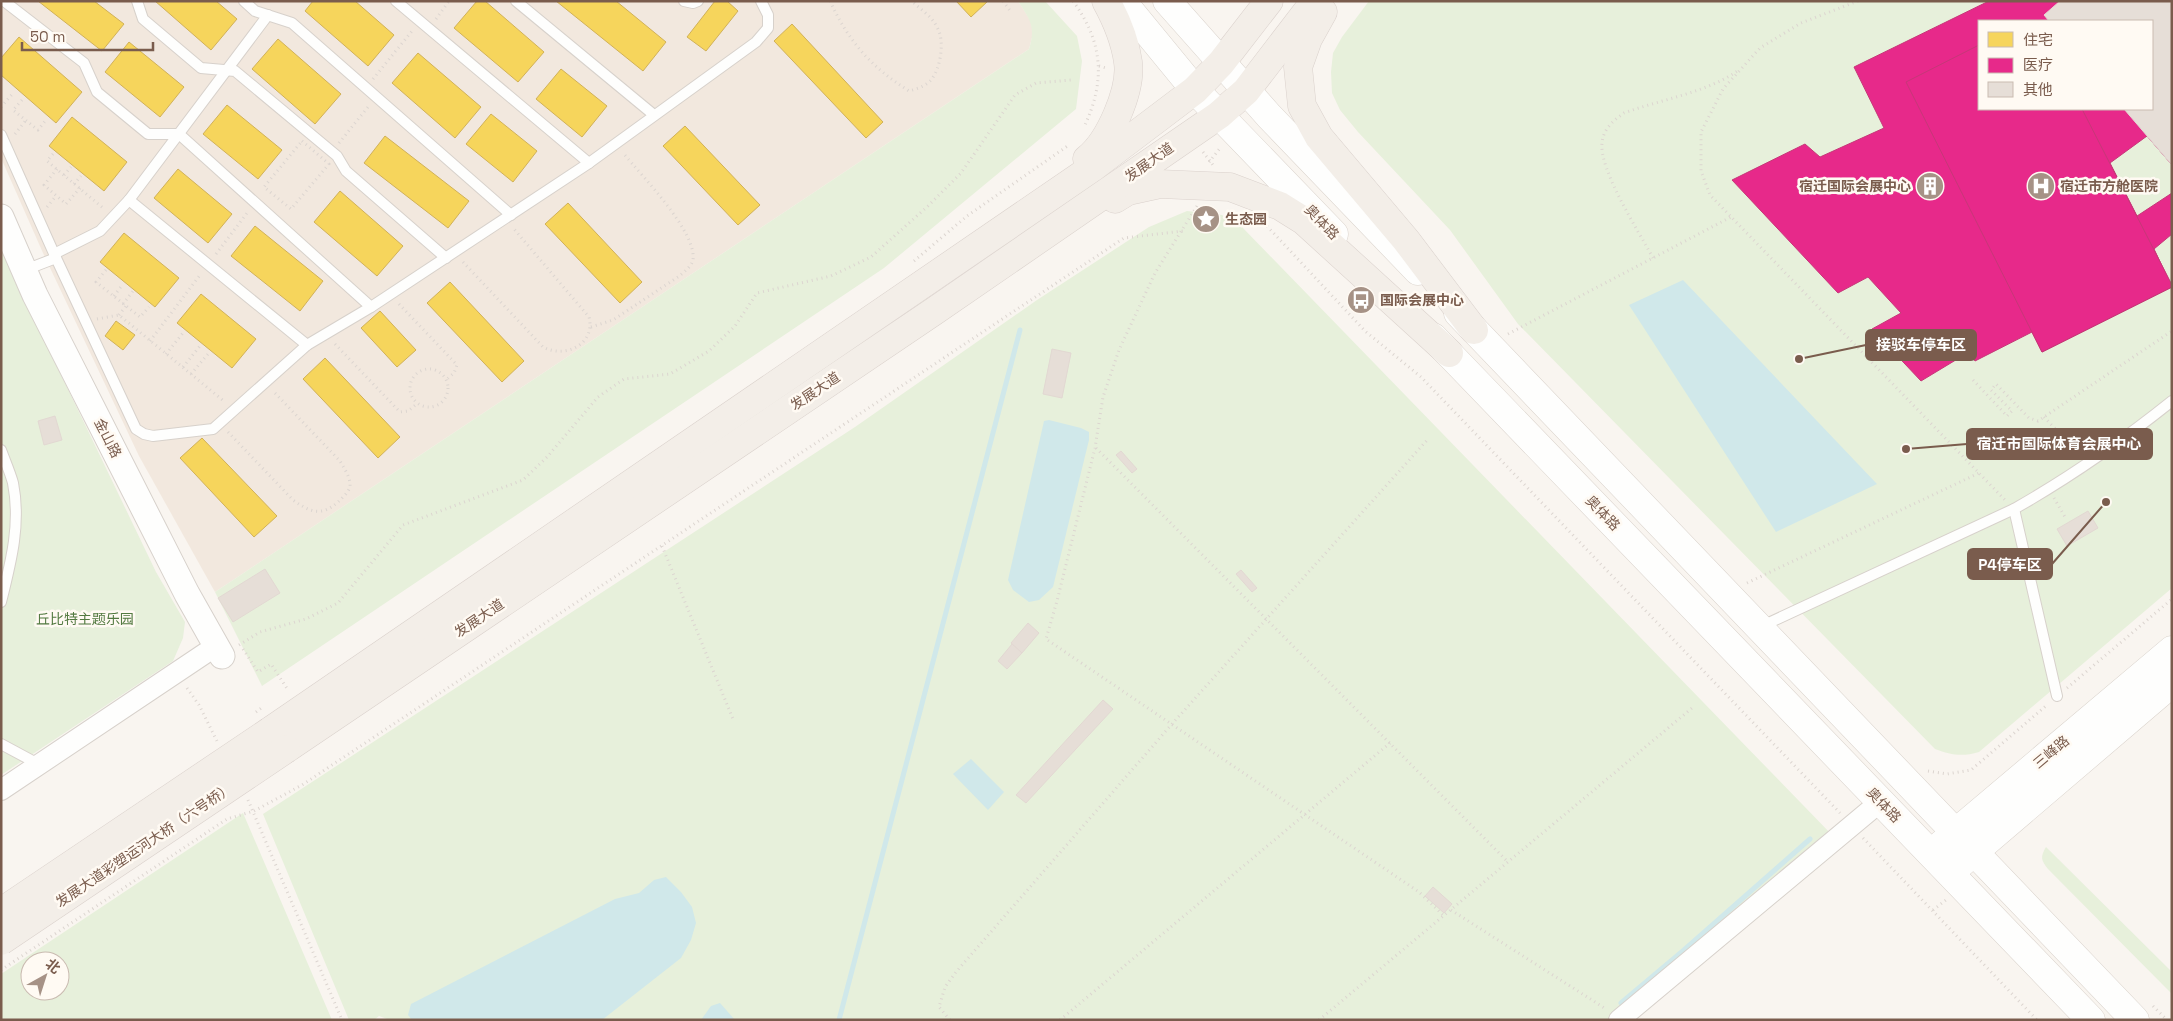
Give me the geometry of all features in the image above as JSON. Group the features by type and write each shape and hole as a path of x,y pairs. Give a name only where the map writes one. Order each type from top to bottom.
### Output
{"main road":[{"path":"914,276 1092,155 1112,129 1123,101 1129,65 1121,30 1106,1"},
{"name":"奥体路","path":"1122,1 1195,90 2091,1020"},
{"path":"1167,1 1246,91 1474,330 1739,583 1760,628 2135,1020"},
{"name":"发展大道","path":"273,729 914,276 1092,168 1195,90 1221,63 1269,1"},
{"name":"发展大道","path":"273,729 933,312 1219,115 1246,91 1315,1"},
{"path":"1329,1 1308,39 1298,67 1302,106 1318,137 1406,240 1474,330"},
{"path":"933,312 1038,249 1128,191 1160,184 1230,188 1280,206 1304,221 1449,353"},
{"name":"三峰路","path":"1949,873 1965,842 2172,650"},
{"name":"三峰路","path":"1930,854 1965,842 2172,682"},
{"name":"发展大道彩塑运河大桥（六号桥）","path":"1,912 273,729"},
{"name":"发展大道彩塑运河大桥（六号桥）","path":"1,941 273,729"}],"street":[{"name":"金山路","path":"1,217 24,271 183,586 226,649"},
{"path":"1,790 177,672 226,649"},
{"path":"1620,1019 1880,802"}],"lane":[{"path":"4,1 84,63 97,92 148,134 179,134 371,307"},
{"path":"137,1 143,19 201,68 235,72 337,156 346,171 450,255"},
{"path":"244,1 256,11 292,23 366,87 508,217"},
{"path":"396,1 589,163"},
{"path":"516,1 654,115"},
{"path":"684,1 693,3 698,1"},
{"path":"1,135 84,321 136,429 144,434 153,436 212,429 306,345 371,307 589,163 756,42 768,28 768,14 761,1"},
{"path":"24,271 100,231 130,200 268,15"},
{"path":"130,200 306,345"},
{"path":"1760,628 2014,509 2049,489 2172,401"},
{"path":"1,450 13,483 16,510 16,538 1,602"},
{"path":"2014,509 2058,696"},
{"path":"1,744 40,764"}],"path":[{"path":"366,87 449,1"},
{"path":"830,1 850,39 864,56 886,76 909,91 921,88 930,81 936,71 941,48 940,32 929,15 912,1"},
{"path":"1003,1 1011,12"},
{"path":"1072,1 1086,20 1099,66 1099,82 1091,111 1081,131"},
{"path":"1858,1 1801,23 1760,48 1723,89 1701,132 1701,171 1708,192 1731,217 2014,509"},
{"path":"1653,258 1608,174 1603,157 1602,142 1606,130 1614,120 1624,113 1725,80 1744,66"},
{"path":"288,690 271,664 258,672 226,649 260,632 306,619 338,602 403,525 523,480 547,457 576,420 598,397 624,379 670,374 709,351 735,326 757,293 831,276 871,257 928,206 961,173 1015,95 1036,83 1071,80"},
{"path":"1,107 14,92"},
{"path":"332,152 377,97"},
{"path":"22,100 13,110 38,130 46,120"},
{"path":"302,141 329,164 290,209 264,187 302,141"},
{"path":"914,276 967,216 1073,142"},
{"path":"450,255 543,347 552,352 567,352 584,341 592,327 613,320 678,277 687,270 693,261 692,246 681,223 616,144"},
{"path":"1204,153 1230,188"},
{"path":"53,154 47,161 114,216"},
{"path":"64,175 71,167"},
{"path":"57,169 44,185 66,204 80,188"},
{"path":"74,184 81,176"},
{"path":"1199,186 1197,207 1155,273 1119,350 1103,397 1095,448 1046,638 1419,892 1444,916"},
{"path":"508,217 589,317 592,327"},
{"path":"1512,342 1506,335 1731,217"},
{"path":"1264,222 1365,331 1428,384 2037,1020"},
{"path":"1,970 227,819 254,811 302,786 1124,238 1183,231"},
{"path":"106,270 96,282 140,317 149,306"},
{"path":"114,296 123,284"},
{"path":"119,316 133,291"},
{"path":"390,294 456,365 454,373 446,380"},
{"path":"84,321 119,316 234,409"},
{"path":"1973,380 2008,416 2012,411 1991,390 1996,384 2032,420 2038,421 2172,330"},
{"path":"166,354 183,332"},
{"path":"325,334 400,412 408,411 418,404"},
{"path":"182,367 200,346"},
{"path":"191,374 208,354"},
{"path":"432,369 443,374 448,392 442,403 430,407 418,404 413,399 410,386 411,380 420,371 432,369"},
{"path":"219,422 293,500 305,509 318,512 330,509 345,495 350,485 348,475 340,461 265,382"},
{"path":"2044,417 2065,439"},
{"path":"950,1020 939,1007 944,987 1172,724 1429,438"},
{"path":"1095,448 1508,862"},
{"path":"1739,583 1979,473"},
{"path":"2049,489 2065,517"},
{"path":"662,546 732,719"},
{"path":"1739,583 1755,589"},
{"path":"1923,765 1930,772 1947,774 1971,770 2172,600"},
{"path":"177,672 198,705 218,744"},
{"path":"280,696 292,687"},
{"path":"272,701 273,729"},
{"path":"1319,1020 1692,708"},
{"path":"1060,1020 1390,742"},
{"path":"245,794 254,811 342,1020"},
{"path":"1451,910 1620,1019"}],"shaded area":[{"path":"1,1 1018,1 1031,21 1033,34 1029,49 215,592 139,456 43,253 1,158"}],"green space":[{"path":"1018,1 1045,1 1077,36 1082,61 1076,109 884,268 262,686 215,592 1029,49 1032,34 1031,24"},
{"path":"1369,1 2172,1 2172,588 1979,752 1957,755 1935,749 1518,324 1450,230 1358,132 1340,110 1332,93 1331,72 1333,53 1342,37"},
{"path":"1187,211 1222,215 1242,227 1834,837 1615,1020 390,1020 379,1016 374,1020 349,1020 263,814 855,427 1037,300 1149,227"},
{"name":"丘比特主题乐园","path":"1,250 156,572 185,622 183,638 173,661 1,775"},
{"path":"243,813 332,1020 1,1020 1,974 20,961 20,1001 70,1001 70,951 36,951"},
{"path":"2046,847 2172,972 2172,994 2048,869 2042,858"}],"water":[{"path":"1683,280 1877,484 1776,532 1629,305"},
{"path":"1049,420 1081,428 1089,432 1089,440 1053,587 1039,600 1029,602 1013,590 1008,580 1044,421"},
{"path":"971,759 1004,792 988,810 953,774"},
{"path":"666,877 681,892 692,907 696,923 691,940 681,958 602,1020 412,1020 408,1015 411,1004 615,899 639,893 654,880"},
{"path":"720,1003 735,1020 701,1020 711,1006"}],"building: 住宅":[{"path":"38,1 94,1 124,24 102,51"},
{"path":"155,1 216,1 237,19 211,50"},
{"path":"313,1 355,1 394,35 368,66 305,11"},
{"path":"477,1 485,1 544,52 518,82 454,28"},
{"path":"556,1 616,1 666,42 643,71"},
{"path":"715,1 727,1 738,11 706,51 687,37"},
{"path":"956,1 988,1 971,17"},
{"path":"792,24 883,122 866,138 774,41"},
{"path":"19,37 82,92 56,123 1,75 1,58"},
{"path":"278,39 341,94 315,124 252,69"},
{"path":"129,42 184,87 160,117 105,72"},
{"path":"418,53 481,107 455,138 392,83"},
{"path":"561,69 607,106 582,137 536,99"},
{"path":"227,105 282,150 258,179 203,134"},
{"path":"491,114 537,151 513,182 466,144"},
{"path":"72,117 127,162 104,191 49,146"},
{"path":"685,126 760,205 738,225 663,146"},
{"path":"385,136 469,201 448,228 364,163"},
{"path":"178,169 232,214 208,243 154,198"},
{"path":"340,191 403,246 377,276 314,222"},
{"path":"568,203 642,282 620,303 545,224"},
{"path":"255,226 323,281 300,311 231,256"},
{"path":"124,233 179,278 155,307 100,262"},
{"path":"450,282 524,361 502,382 427,303"},
{"path":"201,294 256,339 232,368 177,323"},
{"path":"380,311 416,350 397,367 361,328"},
{"path":"116,321 135,335 123,350 105,336"},
{"path":"325,358 400,437 378,458 303,379"},
{"path":"202,438 277,516 254,537 180,458"}],"building: 医疗":[{"name":"宿迁国际会展中心","path":"1989,1 2172,1 2172,165 2147,136 2110,163 2137,216 2172,193 2172,234 2154,249 2172,287 2042,352 2032,332 1975,361 1969,352 1921,381 1872,329 1901,313 1868,277 1838,293 1732,180 1805,144 1820,157 1884,128 1854,67"},
{"path":"1978,46 1978,110 2083,110 2172,287 2042,352 1906,82"}],"building: 其他":[{"path":"2060,1 2172,1 2172,165 2125,110 2153,110 2153,20 2048,20 2044,15"},
{"path":"1052,349 1071,353 1062,398 1043,394"},
{"path":"55,416 62,440 44,445 38,421"},
{"path":"1121,451 1137,469 1132,473 1116,455"},
{"path":"2088,511 2098,528 2067,546 2057,529"},
{"path":"265,569 280,593 233,622 218,598"},
{"path":"1241,570 1257,588 1252,592 1236,574"},
{"path":"1028,623 1039,633 1022,653 1011,643"},
{"path":"1012,644 1022,653 1007,669 998,661"},
{"path":"1103,700 1113,709 1026,803 1016,795"},
{"path":"1433,887 1452,904 1444,913 1425,896"}],"waterway":[{"path":"839,1020 1020,330"},
{"path":"1621,1003 1810,839"}],"place":[{"name":"宿迁国际会展中心","path":"1930,186"},
{"name":"宿迁市方舱医院","path":"2041,186"},
{"name":"生态园","path":"1206,219"},
{"name":"国际会展中心","path":"1361,300"},
{"name":"接驳车停车区","path":"1799,359"},
{"name":"宿迁市国际体育会展中心","path":"1906,449"},
{"name":"P4停车区","path":"2106,502"}]}
